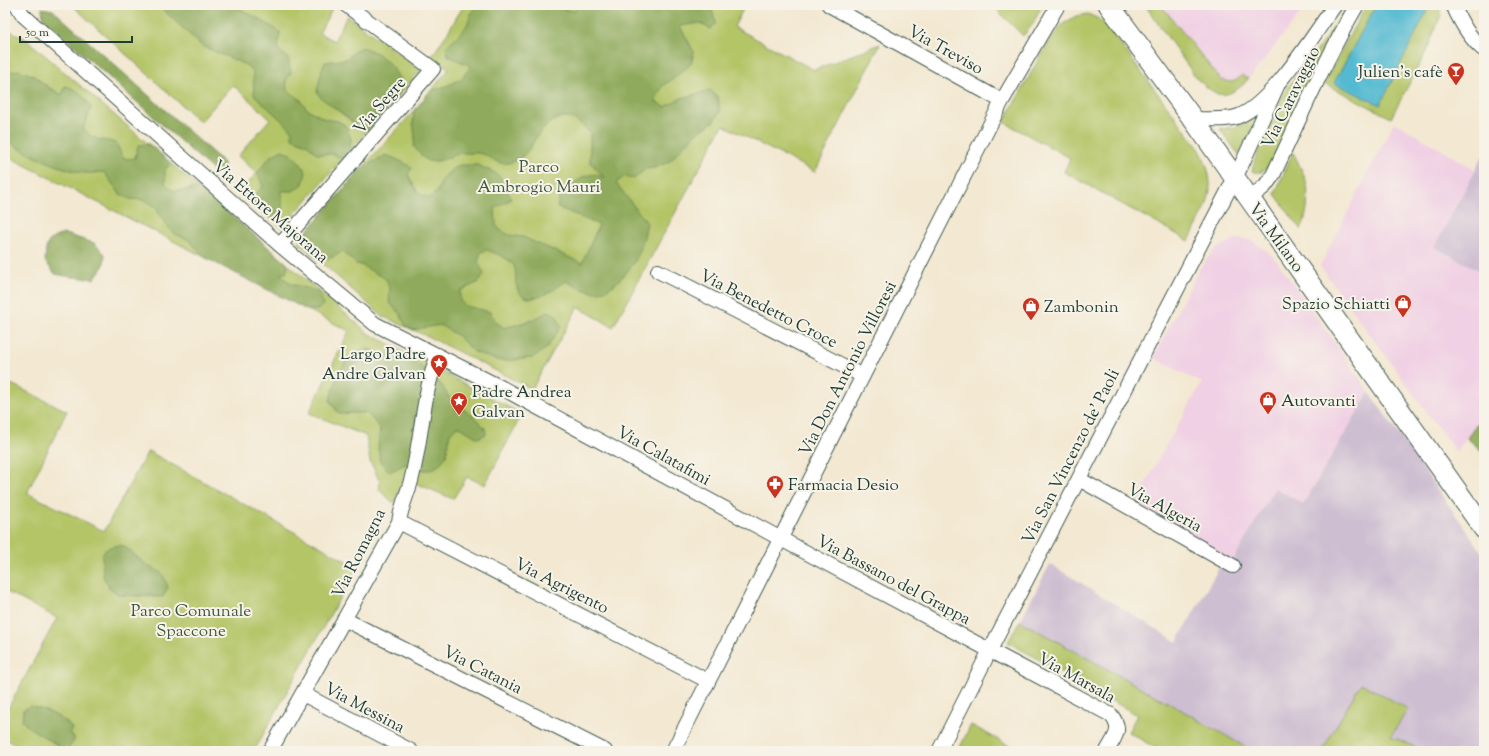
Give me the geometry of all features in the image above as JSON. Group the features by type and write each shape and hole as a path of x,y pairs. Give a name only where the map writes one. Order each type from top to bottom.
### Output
{"main road":[{"name":"Via Milano","path":"1109,5 1193,119 1484,530"}],"street":[{"name":"Via Ettore Majorana","path":"17,5 23,15 280,245 375,324 531,403"},
{"name":"Via Segre","path":"280,245 434,69 346,5"},
{"name":"Via Treviso","path":"829,5 1002,101"},
{"name":"Via Don Antonio Villoresi","path":"673,751 1002,101 1058,5"},
{"name":"Via Caravaggio","path":"1193,119 1209,120 1239,116 1254,107 1278,84 1335,5"},
{"name":"Via Caravaggio","path":"1249,199 1265,186 1273,175 1314,88 1357,5"},
{"path":"1453,5 1461,22 1484,50"},
{"name":"Via Caravaggio","path":"1234,177 1278,84"},
{"name":"Via San Vincenzo de' Paoli","path":"939,751 1234,177"},
{"name":"Via Benedetto Croce","path":"658,271 863,376"},
{"name":"Via Romagna","path":"270,751 399,522 400,511 411,481 429,382 438,355"},
{"name":"Via Calatafimi","path":"531,403 781,539"},
{"name":"Via Algeria","path":"1079,479 1233,566"},
{"name":"Via Agrigento","path":"399,522 708,681"},
{"name":"Via Bassano del Grappa","path":"781,539 990,650"},
{"name":"Via Catania","path":"344,619 605,751"},
{"name":"Via Marsala","path":"990,650 1111,715 1117,722 1117,733 1107,751"},
{"name":"Via Messina","path":"303,694 412,751"}],"shaded area":[{"path":"1145,5 1307,5 1243,86 1238,90 1219,94 1197,79"},
{"path":"1394,122 1476,170 1434,247 1484,273 1484,414 1456,452 1320,266"},
{"path":"1484,154 1484,273 1434,247"},
{"path":"1240,238 1250,240 1257,244 1277,261 1369,392 1302,504 1233,561 1136,503 1156,463 1202,383 1153,358 1198,271 1214,250"},
{"path":"1369,392 1484,555 1484,751 1424,751 1391,736 1361,683 1322,751 1253,751 1020,621 1050,564 1177,642 1225,557 1233,561 1275,488 1303,504"}],"green space":[{"path":"72,5 334,5 319,33 334,41 347,16 421,70 282,228 240,192 257,173 238,156 270,119 233,85 200,122"},
{"path":"158,5 233,5 280,32 278,49 288,58 291,72 286,81 287,90 300,99 307,109 325,119 338,121 346,126 351,139 350,150 342,159 333,154 317,154 307,144 292,138 292,130 254,95 253,72 246,65 202,46"},
{"name":"Parco Ambrogio Mauri","path":"464,5 745,5 734,27 814,70 880,44 815,172 723,125 613,327 578,307 532,389 433,339 382,316 298,242 361,169 414,111 449,69 432,56"},
{"name":"Parco Ambrogio Mauri","path":"475,5 552,5 561,9 575,11 578,5 710,5 716,23 711,29 700,23 680,26 694,52 691,64 672,80 663,85 655,101 665,107 679,99 710,90 718,97 720,111 713,122 695,134 670,161 655,168 645,169 634,179 625,176 616,183 647,223 639,253 628,271 616,283 604,291 598,292 581,289 566,281 539,297 525,297 519,293 516,284 514,265 503,257 490,251 487,250 481,252 478,262 484,274 479,282 460,291 460,301 466,306 490,312 496,322 504,328 533,320 549,311 556,315 561,326 547,348 532,358 504,361 496,360 474,352 458,336 440,325 413,330 406,326 400,314 389,302 390,290 386,279 361,265 356,264 342,251 328,259 315,254 307,232 361,169 386,155 403,162 412,168 408,174 418,193 429,198 437,192 442,180 451,170 460,165 478,165 497,174 504,181 511,199 495,208 496,225 500,230 509,235 523,237 582,263 599,225 557,207 561,189 572,185 584,176 596,174 605,178 590,162 590,133 576,120 566,117 555,120 540,132 525,154 510,163 495,161 487,156 477,153 462,153 442,160 429,161 414,147 414,111 430,91 449,85 462,78 471,66 448,56 447,46 466,27"},
{"path":"992,5 1042,5 1033,24 1023,36"},
{"path":"1145,5 1161,5 1221,80 1232,82 1237,80 1242,75 1248,79 1239,88 1231,93 1222,95 1210,89 1197,79"},
{"path":"1348,5 1352,5 1274,163 1261,172 1252,172 1255,159 1279,102"},
{"path":"1366,5 1439,5 1441,15 1426,52 1391,118 1324,83"},
{"path":"42,8 53,10 222,161 226,173 215,172 43,18"},
{"path":"1088,14 1097,18 1107,26 1200,150 1209,176 1209,197 1206,207 1189,241 1064,172 1070,158 1004,122 1051,39 1063,24 1076,16"},
{"path":"5,31 10,31 26,39 368,333 522,414 485,485 467,477 453,499 404,478 394,503 379,490 380,482 370,461 366,436 309,413 349,331 5,155"},
{"path":"362,47 379,54 393,68 400,80 399,95 368,130 357,127 348,118 320,97 317,91 325,62 347,59 354,51"},
{"path":"18,70 33,75 48,87 62,95 65,86 74,89 81,94 91,108 83,129 93,137 111,141 117,145 122,157 127,159 135,158 138,145 149,144 171,163 165,170 165,183 170,189 176,191 200,188 288,265 286,273 280,274 291,284 320,292 323,305 318,310 307,310 204,257 189,240 175,234 165,224 156,207 143,200 130,199 120,194 104,172 88,173 54,165 12,144 5,138 5,73"},
{"path":"1258,117 1239,155 1220,129 1236,127"},
{"path":"282,150 296,159 306,172 303,184 293,191 280,191 282,197 282,211 270,218 250,201 263,186 257,173 270,157"},
{"path":"1293,152 1306,181 1308,193 1305,219 1301,230 1275,194"},
{"path":"65,234 94,243 105,254 104,265 94,279 55,274 45,261 46,250 49,242 54,237"},
{"path":"365,348 389,355 392,351 407,354 442,386 451,400 473,416 485,428 486,434 478,438 458,426 450,433 446,456 439,465 430,470 424,470 405,464 390,472 380,462 378,448 380,428 367,413 339,414 330,401 341,369 353,354"},
{"name":"Parco Comunale Spaccone","path":"5,381 67,411 27,493 104,531 148,451 357,567 254,751 30,751 5,739 5,714 57,618 5,591"},
{"path":"1484,414 1484,453 1467,438"},
{"path":"119,545 124,546 148,566 162,573 168,587 163,597 119,595 109,587 103,576 103,552 110,547"},
{"path":"1020,621 1185,712 1252,751 1161,751 1128,732 1137,715 1008,642"},
{"path":"1361,683 1408,709 1391,736 1424,751 1322,751"},
{"path":"31,706 58,717 72,728 70,733 75,739 67,751 30,728 22,721 23,710"},
{"path":"971,725 1019,751 958,751"}],"water":[{"path":"1376,5 1426,5 1429,7 1380,105 1334,83"}],"place":[{"name":"Julien's cafè","path":"1456,86"},
{"name":"Spazio Schiatti","path":"1403,318"},
{"name":"Zambonin","path":"1031,321"},
{"name":"Largo Padre Andre Galvan","path":"439,378"},
{"name":"Autovanti","path":"1268,415"},
{"name":"Padre Andrea Galvan","path":"459,416"},
{"name":"Farmacia Desio","path":"775,499"}]}
